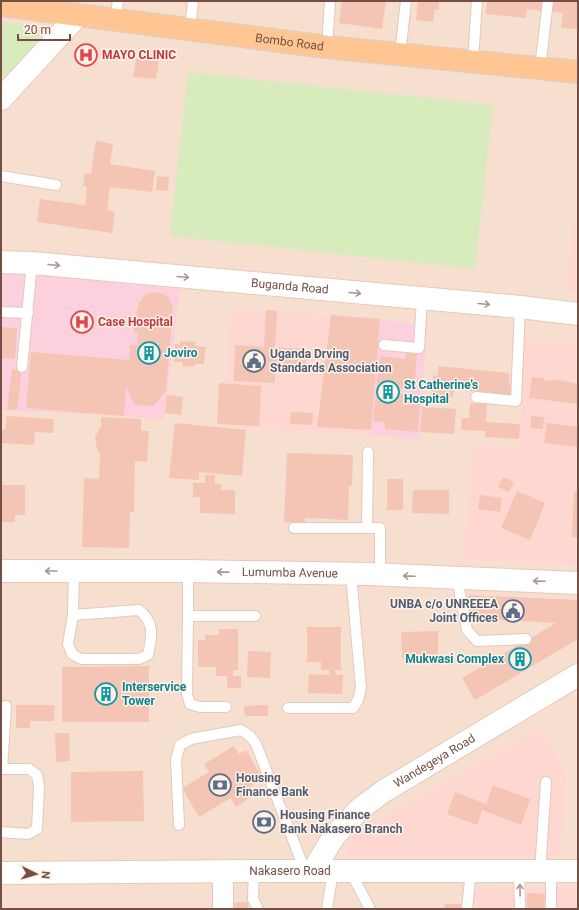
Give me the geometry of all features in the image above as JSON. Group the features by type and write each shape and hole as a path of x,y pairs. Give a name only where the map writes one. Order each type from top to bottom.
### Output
{"main road":[{"name":"Bombo Road","path":"1,6 78,15 116,10 190,29 327,47 578,72"},
{"path":"1,99 78,15"},
{"name":"Buganda Road","path":"1,262 32,263 520,307 578,314"},
{"name":"Lumumba Avenue","path":"1,571 188,571 351,574 578,583"},
{"name":"Wandegeya Road","path":"325,871 334,836 361,808 384,791 578,675"},
{"name":"Nakasero Road","path":"1,873 223,871 578,871"}],"street":[{"path":"223,871 223,909"}],"lane":[{"path":"190,29 193,1"},
{"path":"327,47 330,1"},
{"path":"400,55 406,1"},
{"path":"473,61 477,1"},
{"path":"540,68 548,1"},
{"path":"1,176 56,185"},
{"path":"22,367 32,263"},
{"path":"384,345 419,348 422,299"},
{"path":"476,397 516,401 520,307"},
{"path":"1,312 28,313"},
{"path":"367,528 368,452"},
{"path":"294,528 380,528 380,575"},
{"path":"73,615 139,610 145,615 151,624 148,655 139,659 81,659 72,654 68,644 73,615 74,571"},
{"path":"188,571 187,694 190,704 200,707 226,707"},
{"path":"288,708 353,708 358,700 360,688 351,574"},
{"path":"457,578 467,630 476,641 526,639"},
{"path":"188,616 255,616"},
{"path":"1,832 28,834 37,829 39,787 37,775 28,769 2,769 6,706"},
{"path":"179,826 176,760 180,745 191,739 241,730 250,736 256,744 325,871 370,909"},
{"path":"520,909 537,871 546,782"},
{"path":"254,871 253,898 258,909"},
{"path":"325,871 327,909"},
{"path":"467,909 471,871"},
{"path":"537,871 551,909"}],"shaded area":[{"path":"1,1 578,1 578,909 1,909"},
{"path":"578,179 578,294 567,292"},
{"path":"1,274 38,275 180,289 164,420 124,416 1,410"},
{"path":"231,309 380,319 370,435 223,426"},
{"path":"380,319 427,326 420,439 370,435"},
{"path":"525,339 578,342 578,566 463,559 474,445 519,448"},
{"path":"540,728 566,774 561,857 347,856 352,835"},
{"path":"578,886 578,909 475,909 476,889"}],"green space":[{"path":"1,22 38,27 40,34 20,64 3,77 1,75"},
{"path":"188,72 493,105 475,269 170,236"}],"building":[{"path":"342,1 386,1 382,29 339,23"},
{"path":"418,1 439,1 439,10 435,9 433,22 416,20"},
{"path":"487,1 578,1 578,29 561,28 563,13 527,9 526,18 486,14"},
{"path":"136,59 159,61 156,79 133,77"},
{"path":"96,141 113,144 110,164 155,171 152,192 110,187 107,210 115,212 112,233 37,222 40,199 85,205 87,186 83,186 85,173 91,174"},
{"path":"157,176 169,177 168,191 156,190"},
{"path":"154,292 164,294 169,299 173,308 166,391 153,406 135,405 126,387 124,416 26,408 31,352 129,360 130,345 137,345 138,333 134,333 139,303 145,295"},
{"path":"266,310 277,311 275,347 306,349 305,372 275,370 275,383 234,381 235,345 264,347"},
{"path":"331,315 380,319 371,430 317,427"},
{"path":"1,327 17,328 15,359 1,358"},
{"path":"180,341 196,342 195,346 206,347 204,364 195,364 194,367 182,366 183,362 174,362 175,344 180,345"},
{"name":"St Catherine's Hospital","path":"406,353 417,354 414,389 400,388 400,394 421,396 418,432 385,429 385,422 373,421 380,356 405,359"},
{"path":"438,366 509,373 509,383 513,384 512,395 454,389 453,397 431,395 433,376 438,375"},
{"path":"12,369 22,370 17,410 7,409"},
{"path":"532,377 578,384 578,404 529,398"},
{"path":"219,383 261,386 259,426 217,424"},
{"path":"167,395 183,397 181,415 165,413"},
{"path":"470,403 487,404 486,422 520,424 519,439 485,437 485,431 461,430 462,418 469,418"},
{"path":"422,407 456,409 454,434 420,432"},
{"path":"291,412 313,413 312,425 290,424"},
{"path":"7,416 54,419 53,433 35,432 34,445 1,443 1,430 5,430"},
{"path":"531,416 544,417 543,429 531,428"},
{"path":"101,417 141,419 141,431 149,431 147,462 135,461 134,512 130,512 129,548 82,547 84,478 99,479 100,454 97,449 95,437 101,426"},
{"path":"175,423 246,430 242,476 199,472 199,480 169,478"},
{"path":"547,423 578,427 577,447 544,443"},
{"path":"287,453 353,455 352,486 349,486 348,520 305,518 305,523 284,522"},
{"path":"205,475 215,475 215,484 221,484 221,490 235,490 235,514 200,513 200,497 193,497 193,483 205,483"},
{"path":"503,477 514,482 509,492 498,487"},
{"path":"387,479 403,479 403,510 387,510"},
{"path":"1,485 25,485 25,515 15,515 15,522 1,522"},
{"path":"413,490 449,490 449,514 412,513"},
{"path":"517,491 545,503 530,540 501,528"},
{"path":"574,492 578,492 578,538 572,537"},
{"path":"480,495 502,498 500,512 478,509"},
{"name":"Mukwasi Complex","path":"469,595 578,600 578,639 475,700 462,678 556,623 468,618"},
{"path":"307,627 341,627 341,670 335,670 336,675 343,675 342,694 308,693 309,674 329,675 329,670 321,670 321,662 307,662"},
{"path":"219,629 238,629 238,670 233,670 233,676 241,676 241,688 227,688 227,676 216,676 216,667 198,667 198,640 205,640 205,635 219,635"},
{"path":"438,631 438,657 402,658 401,632"},
{"path":"248,651 271,652 270,678 247,677"},
{"name":"Interservice Tower","path":"149,666 149,722 62,722 62,667"},
{"path":"16,705 55,705 54,721 30,721 30,728 16,728"},
{"path":"268,705 268,716 245,716 244,706"},
{"path":"55,733 69,733 70,761 56,762"},
{"path":"234,746 239,754 246,750 263,779 246,789 251,797 236,807 231,798 199,817 182,788 209,772 204,764"},
{"path":"143,771 144,821 71,822 71,772"},
{"path":"493,785 530,799 521,825 482,810 477,825 447,814 455,792 486,804"},
{"path":"527,893 545,894 544,909 527,909"},
{"path":"248,902 248,909 229,909 229,903"},
{"path":"445,904 461,904 461,909 444,909"}],"place":[{"name":"MAYO CLINIC","path":"86,55"},
{"name":"Case Hospital","path":"82,322"},
{"name":"Joviro","path":"149,353"},
{"name":"Uganda Drving Standards Association","path":"254,361"},
{"name":"St Catherine's Hospital","path":"388,392"},
{"name":"UNBA c/o UNREEEA Joint Offices","path":"513,611"},
{"name":"Mukwasi Complex","path":"520,659"},
{"name":"Interservice Tower","path":"106,694"},
{"name":"Housing Finance Bank","path":"220,785"},
{"name":"Housing Finance Bank Nakasero Branch","path":"264,822"}]}
